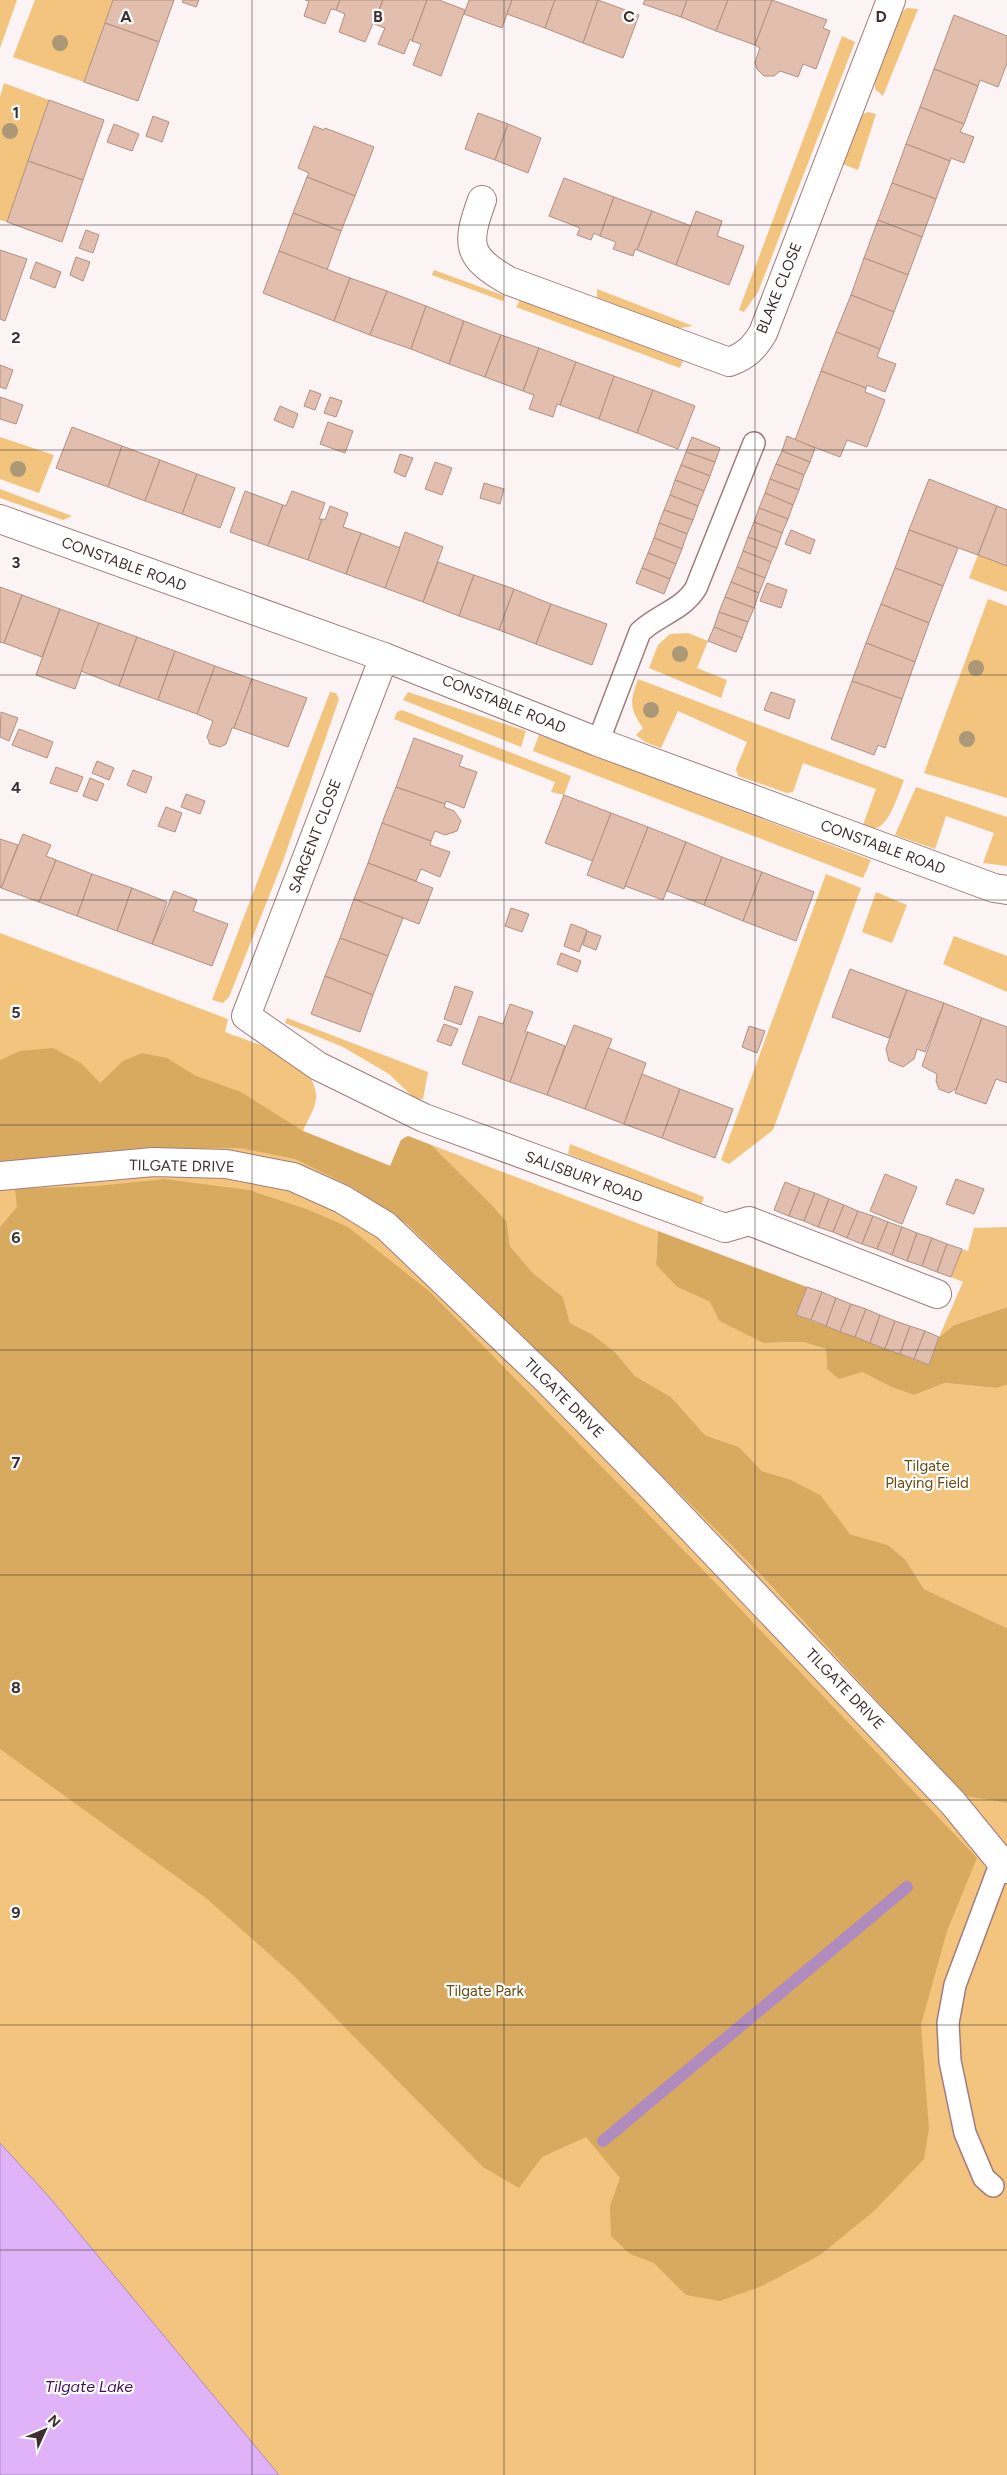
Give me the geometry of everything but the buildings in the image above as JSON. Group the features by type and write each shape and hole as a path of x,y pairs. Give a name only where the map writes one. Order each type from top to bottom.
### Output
{"street":[{"name":"BLAKE CLOSE","path":"482,200 472,227 471,244 477,258 488,270 509,281 729,362 743,357 754,348 763,333 891,0"},
{"name":"CONSTABLE ROAD","path":"0,519 384,656 598,742 994,888 1007,890"},
{"name":"SARGENT CLOSE","path":"246,1016 384,656"},
{"name":"SALISBURY ROAD","path":"246,1016 318,1066 424,1118 725,1228 748,1221 937,1294"},
{"name":"TILGATE DRIVE","path":"0,1176 153,1162 226,1164 293,1177 342,1199 386,1226 548,1381 644,1479 953,1803 1004,1865"}],"lane":[{"path":"598,742 640,632 649,623 690,600 754,443"},
{"path":"993,2186 984,2178 965,2133 951,2068 948,2023 955,1985 1004,1865"}],"green space":[{"path":"0,0 17,0 0,48"},
{"path":"35,0 113,0 84,82 13,57"},
{"path":"907,8 918,9 883,96 875,89 875,78 899,14"},
{"path":"842,36 855,42 758,292 744,312 739,310"},
{"path":"4,83 49,100 7,222 0,220 0,97"},
{"path":"868,112 876,114 858,170 840,163 861,115"},
{"path":"434,270 505,296 503,301 432,275"},
{"path":"597,289 693,326 674,329 597,300"},
{"path":"520,300 683,361 680,368 516,307"},
{"path":"0,437 54,455 39,493 0,479"},
{"path":"0,489 72,516 63,520 0,498"},
{"path":"978,555 1007,566 1007,592 969,578"},
{"path":"988,599 1007,606 1007,798 924,773"},
{"path":"688,633 708,641 697,668 727,680 721,698 649,668 658,645 670,634"},
{"path":"638,679 904,780 889,816 885,822 875,828 863,825 876,789 803,763 793,792 787,793 738,776 736,769 747,742 678,711 661,748 645,742 636,735 643,728 635,715 632,704 633,693"},
{"path":"330,692 336,693 339,699 283,861 229,997 223,1003 212,1000"},
{"path":"408,692 526,731 521,747 403,700"},
{"path":"402,710 571,776 564,795 551,792 555,782 394,719 397,712"},
{"path":"539,735 871,860 863,878 533,751"},
{"path":"916,787 1007,817 1007,866 983,863 994,833 946,816 935,849 895,835"},
{"path":"826,874 861,888 773,1130 729,1164 721,1160"},
{"path":"876,892 907,905 892,943 862,932"},
{"name":"Tilgate Park","path":"0,933 228,1019 225,1032 266,1047 294,1062 305,1071 313,1082 316,1095 313,1109 303,1131 391,1166 401,1140 408,1136 658,1231 656,1265 677,1287 710,1302 719,1321 763,1343 803,1342 826,1349 827,1369 862,1372 891,1387 914,1395 945,1383 996,1388 1007,1385 1007,1628 924,1589 905,1559 888,1545 850,1534 789,1479 762,1471 739,1447 705,1435 671,1397 635,1376 615,1352 592,1334 570,1323 563,1297 533,1273 510,1246 507,1222 431,1146 407,1224 763,1577 964,1796 1007,1803 1007,2475 0,2475"},
{"path":"954,936 1007,956 1007,992 943,964"},
{"path":"287,1018 428,1072 423,1099 415,1099 389,1074 343,1047 285,1023"},
{"path":"53,1048 81,1063 100,1083 123,1061 142,1053 167,1058 196,1076 241,1092 303,1131 390,1166 401,1140 408,1136 431,1145 507,1222 510,1246 533,1273 563,1297 570,1323 592,1334 615,1352 635,1376 671,1397 705,1435 739,1447 762,1471 789,1479 820,1495 850,1534 888,1545 905,1559 924,1589 1007,1628 1007,1803 964,1796 763,1577 525,1339 407,1224 350,1186 295,1159 240,1148 158,1148 0,1162 0,1060 20,1051"},
{"path":"570,1144 704,1197 701,1206 568,1154"},
{"path":"164,1179 249,1190 309,1210 348,1227 430,1292 704,1571 977,1858 947,1931 921,2025 929,2129 924,2159 874,2211 820,2255 762,2286 720,2301 686,2295 654,2263 630,2254 611,2236 610,2206 620,2178 586,2137 542,2157 519,2188 483,2167 295,1977 206,1898 0,1749 0,1227 17,1207 15,1189 97,1186"},
{"path":"1007,1227 1007,1307 954,1325 939,1337 963,1282 951,1277 962,1249 968,1251 974,1228"},
{"path":"658,1231 807,1287 796,1315 929,1365 939,1337 954,1325 1007,1307 1007,1385 996,1388 945,1383 914,1395 891,1387 862,1372 839,1379 827,1369 826,1349 803,1342 763,1343 719,1321 710,1302 677,1287 656,1265"}],"water":[{"name":"Tilgate Lake","path":"0,2143 50,2198 279,2475 0,2475"}],"waterway":[{"path":"603,2141 907,1887"}],"park label":[{"name":"Tilgate Playing Field","path":"927,1474"}]}
